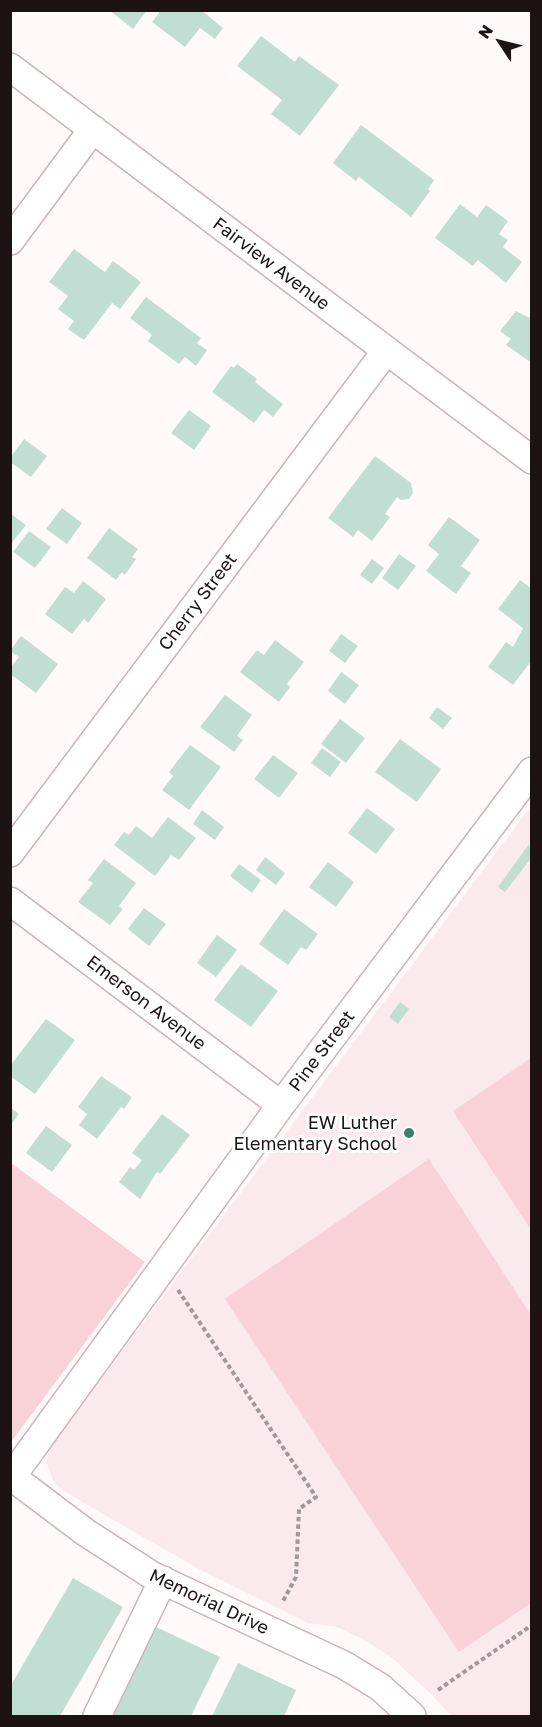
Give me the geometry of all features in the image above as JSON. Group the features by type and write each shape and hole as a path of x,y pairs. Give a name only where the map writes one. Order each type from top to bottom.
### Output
{"street":[{"name":"Fairview Avenue","path":"10,66 531,460"},
{"path":"10,241 93,129"},
{"name":"Cherry Street","path":"10,853 386,351"},
{"name":"Pine Street","path":"11,1478 281,1105 531,771"},
{"name":"Emerson Avenue","path":"10,901 281,1105"},
{"name":"Memorial Drive","path":"11,1478 119,1556 163,1581 344,1665 380,1687 409,1715"},
{"path":"97,1716 163,1581"}],"path":[{"path":"176,1287 316,1497 299,1509 296,1577 282,1603"},
{"path":"438,1690 531,1625"}],"shaded area":[{"name":"EW Luther Elementary School","path":"531,806 531,1716 451,1716 391,1657 368,1642 337,1627 308,1623 197,1568 65,1492 54,1482 46,1462 50,1447"},
{"path":"531,1058 531,1230 453,1111"},
{"path":"429,1159 531,1315 531,1603 459,1652 225,1299"},
{"path":"11,1163 145,1262 11,1442"}],"building":[{"path":"109,10 147,10 133,29"},
{"path":"157,10 201,10 223,28 215,39 200,28 185,47 152,22 159,13"},
{"path":"261,36 295,62 299,56 339,85 300,136 271,114 282,100 237,66"},
{"path":"361,125 434,180 428,189 430,191 411,217 359,177 356,181 333,163"},
{"path":"460,204 477,217 486,205 508,221 499,234 508,240 503,247 522,262 506,283 478,260 473,266 435,238"},
{"path":"74,249 105,272 113,261 141,282 120,309 112,303 84,340 68,329 74,321 58,309 68,296 49,282"},
{"path":"146,297 201,338 197,343 207,350 196,366 185,357 179,364 148,341 152,335 130,318"},
{"path":"516,311 532,319 532,363 506,345 511,339 500,331"},
{"path":"237,364 257,379 255,382 283,404 273,417 264,410 254,423 212,392 231,366 234,368"},
{"path":"189,410 211,426 194,450 171,433"},
{"path":"24,439 47,456 31,477 10,462 10,458"},
{"path":"375,456 411,483 413,493 409,499 401,500 397,497 385,514 390,517 372,541 358,530 353,537 328,518"},
{"path":"62,508 82,523 67,544 46,529"},
{"path":"10,513 26,525 10,545"},
{"path":"449,517 480,540 461,566 471,573 456,594 426,571 439,554 428,545"},
{"path":"109,528 138,549 132,557 136,559 125,575 122,572 116,580 87,558"},
{"path":"29,531 51,547 35,568 13,552"},
{"path":"399,554 416,566 398,590 382,578"},
{"path":"372,559 384,568 372,584 360,575"},
{"path":"520,580 532,589 532,660 513,685 488,667 506,642 513,647 523,628 498,609"},
{"path":"83,581 106,599 88,623 84,619 72,634 45,614 65,587 74,593"},
{"path":"341,634 358,646 345,663 329,651"},
{"path":"21,636 58,664 36,693 10,674 10,668 19,657 10,651"},
{"path":"275,640 304,662 287,684 290,687 279,702 240,672 257,650 264,655"},
{"path":"341,672 359,685 345,704 328,691"},
{"path":"225,695 252,715 237,736 243,740 234,752 200,727"},
{"path":"437,707 452,718 443,729 429,718"},
{"path":"340,719 365,738 346,763 321,744"},
{"path":"400,739 441,769 417,802 375,772"},
{"path":"190,745 221,767 189,810 162,790 173,776 169,772"},
{"path":"322,748 341,762 330,777 311,763"},
{"path":"273,755 298,773 279,798 254,779"},
{"path":"367,808 395,829 376,854 348,833"},
{"path":"202,810 224,827 215,840 193,824"},
{"path":"168,817 196,838 179,860 171,855 155,876 114,845 124,832 129,835 136,826 152,838"},
{"path":"529,844 532,857 505,892 498,887"},
{"path":"265,857 285,873 276,885 256,870"},
{"path":"104,859 136,883 119,906 123,909 110,925 78,902 93,883 88,880"},
{"path":"328,862 354,882 336,907 309,887"},
{"path":"239,864 261,880 252,893 230,876"},
{"path":"144,908 166,924 149,946 128,929"},
{"path":"284,909 318,934 306,950 301,947 288,965 259,944"},
{"path":"217,935 237,950 216,977 197,963"},
{"path":"241,964 278,991 251,1027 214,1000"},
{"path":"400,1002 409,1009 398,1024 389,1017"},
{"path":"46,1019 75,1040 35,1094 10,1076 10,1066"},
{"path":"101,1076 132,1097 124,1109 121,1107 97,1139 79,1125 87,1114 78,1107"},
{"path":"10,1107 19,1114 10,1126"},
{"path":"162,1114 190,1135 160,1174 157,1172 140,1199 119,1182 130,1167 134,1170 142,1160 132,1153"},
{"path":"46,1126 72,1145 52,1172 26,1153"},
{"path":"73,1578 123,1607 60,1716 10,1716 10,1687"},
{"path":"154,1626 220,1657 191,1716 111,1716"},
{"path":"238,1663 296,1690 284,1716 212,1716"}],"place":[{"name":"EW Luther Elementary School","path":"409,1133"}]}
